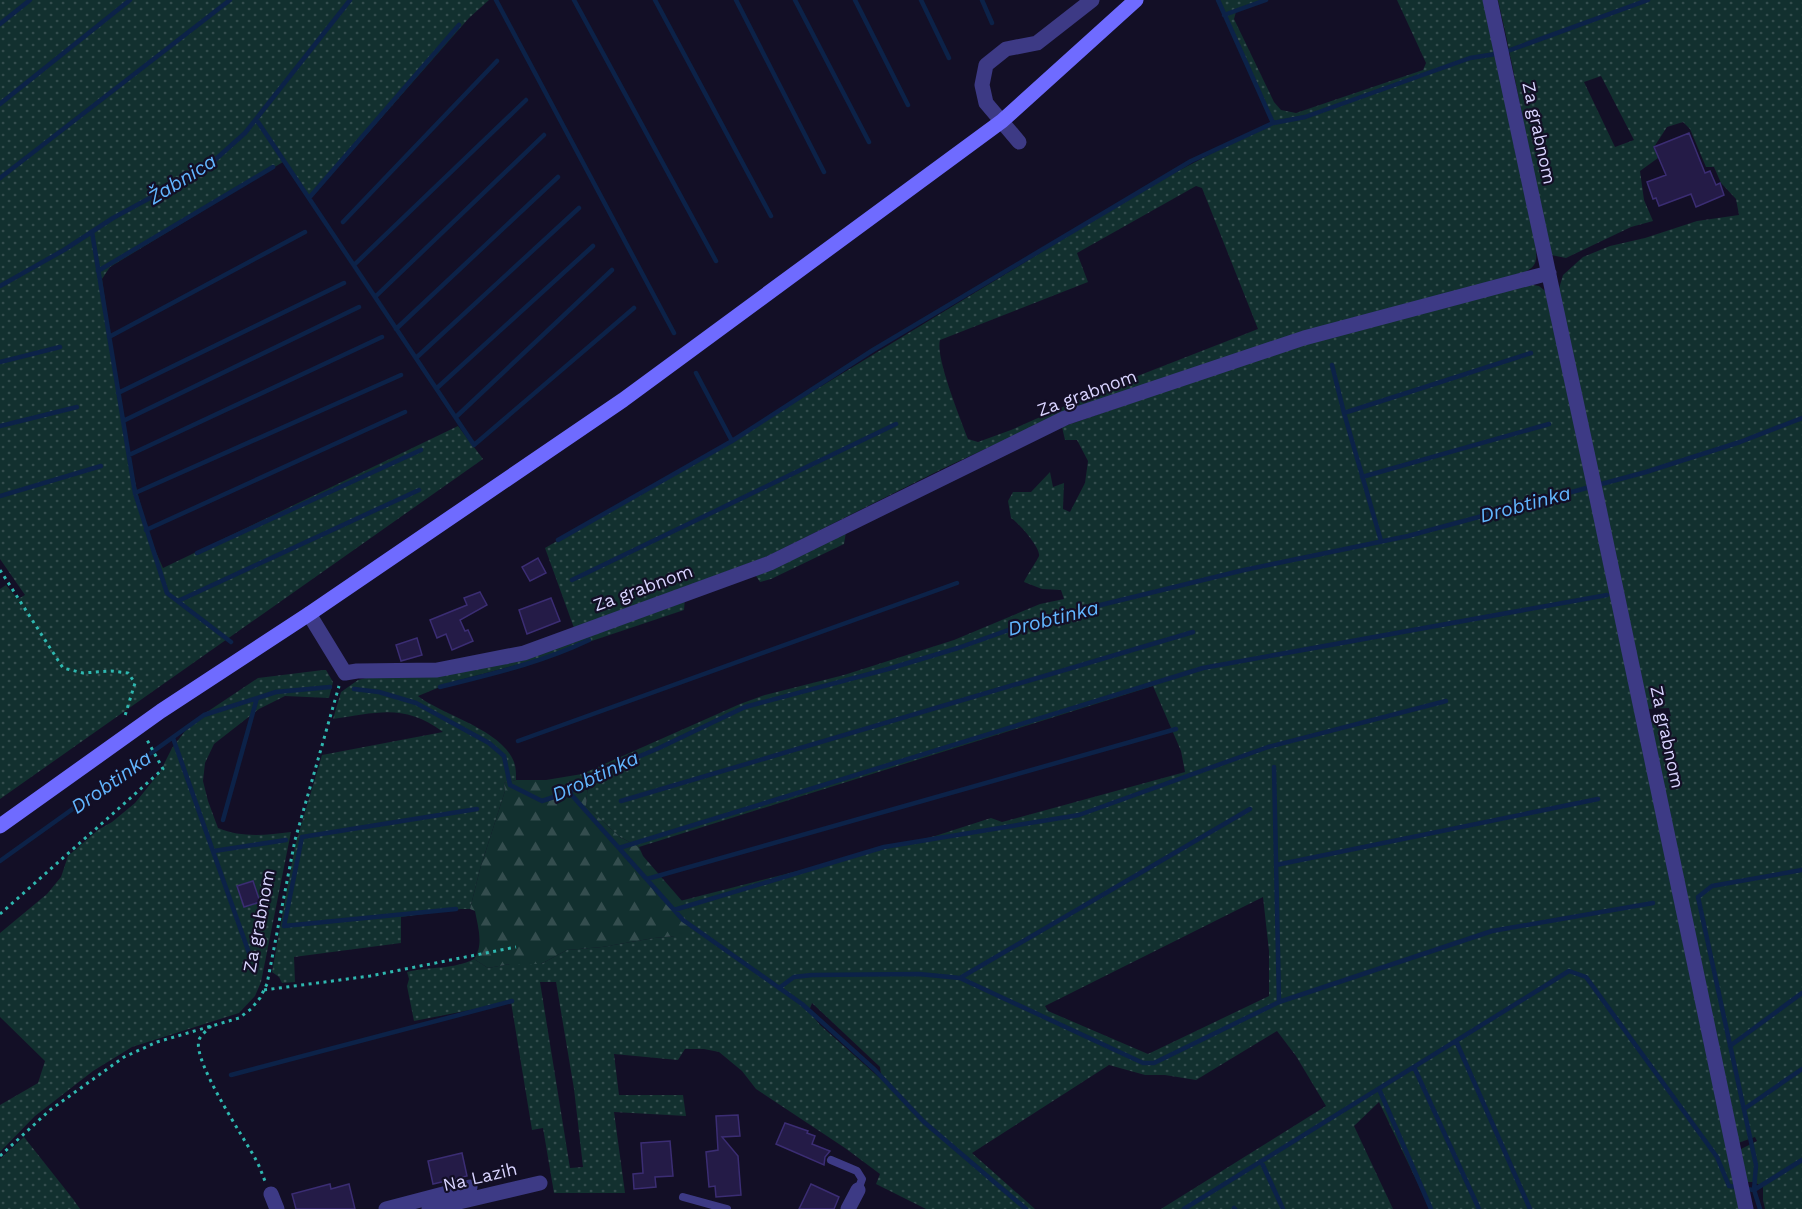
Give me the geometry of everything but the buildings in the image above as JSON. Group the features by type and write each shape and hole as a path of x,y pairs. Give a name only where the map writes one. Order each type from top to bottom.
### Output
{"main road":[{"path":"0,826 161,711 309,614 622,400 1002,121 1136,0"}],"street":[{"path":"1019,142 986,103 982,85 986,65 1006,48 1037,42 1092,0"},
{"name":"Za grabnom","path":"1490,0 1592,472 1745,1205"},
{"name":"Za grabnom","path":"345,674 357,671 436,670 524,653 770,563 1065,418 1305,338 1549,273"},
{"path":"309,614 345,674"},
{"name":"Na Lazih","path":"429,1209 540,1183"},
{"name":"Na Lazih","path":"386,1209 470,1187"},
{"path":"848,1209 858,1190"},
{"path":"271,1194 276,1209"}],"lane":[{"path":"831,1160 857,1171 861,1179 858,1190"},
{"path":"683,1197 727,1209"}],"path":[{"path":"0,570 63,668 83,673 111,670 128,673 135,683 117,743"},
{"name":"Za grabnom","path":"0,1156 50,1110 124,1057 157,1042 239,1018 251,1009 267,984 295,840 336,693 345,674"},
{"path":"0,914 163,769 151,746"},
{"path":"264,990 370,976 516,947"},
{"path":"211,1026 199,1040 198,1050 201,1062 257,1162 271,1194"}],"green space":[{"path":"0,0 489,0 469,18 310,199 283,162 110,267 102,279 132,469 145,520 163,568 458,426 483,459 0,799 0,589 6,585 18,599 25,595 0,559"},
{"path":"1216,0 1267,0 1236,12 1234,19 1274,102 1281,110 1296,113 1423,70 1426,63 1397,0 1486,0 1535,242 1536,260 1534,264 1516,276 1011,437 768,556 574,628 545,548 751,429 1155,183 1272,122","holes":["1196,186 1202,188 1258,329 1128,378 1011,430 978,442 968,439 941,360 940,340 1088,282 1077,253"]},
{"path":"1498,0 1802,0 1802,1209 1765,1209 1763,1187 1754,1182 1747,1182 1739,1150 1757,1141 1755,1137 1738,1143 1650,720 1671,716 1669,708 1647,709 1558,292 1563,275 1583,257 1610,246 1645,238 1697,221 1739,215 1736,199 1721,183 1714,167 1706,167 1690,129 1683,122 1667,127 1654,147 1658,158 1640,171 1644,200 1653,221 1631,227 1566,258 1551,255","holes":["1601,76 1634,140 1615,147 1584,82"]},
{"path":"1527,284 1539,286 1549,294 1741,1209 1430,1209 1379,1102 1354,1126 1393,1209 1161,1209 1326,1106 1296,1056 1277,1031 1196,1080 1165,1075 1145,1075 1109,1065 972,1153 1035,1209 926,1209 876,1184 880,1174 756,1089 742,1071 719,1052 685,1049 678,1060 614,1054 619,1095 683,1095 686,1116 614,1112 625,1193 554,1193 543,1128 532,1130 511,1002 414,1021 407,986 409,979 407,972 458,965 474,959 488,968 510,964 541,964 567,950 675,936 689,909 680,901 935,836 991,818 1002,822 1185,772 1181,751 1153,686 639,847 620,837 586,806 588,783 582,774 740,704 765,695 844,675 954,640 1040,604 1064,599 1061,590 1042,589 1024,582 1039,552 1019,524 1011,518 1008,501 1013,492 1031,492 1050,472 1053,487 1064,483 1063,509 1070,512 1085,483 1088,461 1077,440 1065,440 1062,427 1316,339","holes":["1263,897 1269,951 1269,996 1148,1054 1048,1011 1045,1006","540,982 556,982 574,1089 583,1167 570,1168","812,1003 880,1067 882,1080 820,1025 809,1011"]},
{"path":"846,532 844,544 771,579 760,582 754,573"},
{"path":"685,598 684,610 535,660 452,682 418,696 485,732 507,751 515,764 516,780 504,783 505,791 470,909 401,917 401,943 294,957 295,982 282,983 279,977 272,972 295,846 322,755 443,732 416,717 390,712 333,719 341,692 358,680 370,677 440,673"},
{"path":"326,670 333,682 329,698 285,696 259,709 214,744 205,763 203,781 218,828 236,833 263,835 291,832 261,982 255,996 239,1013 132,1047 93,1071 35,1116 0,1152 0,1105 38,1083 45,1061 0,1017 0,933 47,894 61,877 68,856 135,803 160,772 172,748 192,722 258,678"},
{"path":"582,774 588,783 586,806 620,837 639,847 643,856 689,909 693,923 683,941 675,936 567,950 541,964 510,964 488,968 474,959 479,948 479,936 475,911 470,909 505,791 504,783 516,780 546,780"},
{"path":"24,1137 80,1209 0,1209 0,1159"}],"waterway":[{"path":"0,24 30,0"},
{"path":"0,104 130,0"},
{"path":"0,178 230,0"},
{"name":"Žabnica","path":"0,286 64,250 113,218 207,167 245,133 350,0"},
{"path":"496,0 674,333"},
{"path":"574,0 716,261"},
{"path":"655,0 771,216"},
{"path":"736,0 824,172"},
{"path":"795,0 869,142"},
{"path":"855,0 908,105"},
{"path":"921,0 949,58"},
{"path":"982,0 992,23"},
{"path":"1218,0 1273,123"},
{"path":"1224,15 1266,0"},
{"path":"558,540 732,441 873,350 1191,161 1273,123 1305,117 1470,58 1502,53 1648,0"},
{"path":"309,198 459,25"},
{"path":"343,222 497,61"},
{"path":"354,265 526,100"},
{"path":"256,119 474,445 634,308"},
{"path":"375,297 544,135"},
{"path":"98,271 273,167"},
{"path":"396,329 558,177"},
{"path":"416,358 579,208"},
{"path":"92,232 135,493 167,593 231,642"},
{"path":"109,337 305,232"},
{"path":"437,388 593,246"},
{"path":"457,416 612,270"},
{"path":"118,393 344,283"},
{"path":"123,421 359,307"},
{"path":"129,455 382,337"},
{"path":"0,362 60,347"},
{"path":"1344,413 1531,353"},
{"path":"1332,365 1381,541"},
{"path":"696,373 732,441"},
{"path":"135,493 401,375"},
{"path":"0,426 77,407"},
{"path":"146,530 405,412"},
{"name":"Drobtinka","path":"354,689 379,692 416,703 489,743 504,756 510,785 542,801 569,792 602,772 745,707 888,669 958,648 1031,622 1244,570 1408,536 1646,472 1740,442 1802,418"},
{"path":"572,580 896,424"},
{"path":"1362,477 1549,424"},
{"path":"197,553 421,450"},
{"path":"0,496 101,466"},
{"path":"178,601 419,490"},
{"path":"518,741 957,583"},
{"path":"619,848 1203,668 1607,595"},
{"path":"621,801 1193,632"},
{"path":"440,687 534,662 589,640"},
{"name":"Drobtinka","path":"0,861 204,715 276,692 330,687"},
{"path":"223,820 257,698"},
{"path":"674,910 884,847 1079,815 1268,747 1446,701"},
{"path":"647,879 1176,729"},
{"path":"173,738 249,953"},
{"path":"1274,767 1279,1002"},
{"path":"569,792 683,920 802,1004 875,1070 924,1122 1026,1209"},
{"path":"1276,865 1598,799"},
{"path":"456,909 284,926 302,837 477,809"},
{"path":"960,978 1250,809"},
{"path":"214,851 286,840"},
{"path":"1754,1190 1756,1165 1698,897 1712,886 1802,870"},
{"path":"779,988 794,977 812,975 919,974 960,978 1143,1063 1154,1063 1279,1002 1492,931 1653,903"},
{"path":"1184,1209 1569,971 1586,977 1717,1157 1729,1186 1738,1187"},
{"path":"1730,1046 1802,993"},
{"path":"231,1075 512,1001"},
{"path":"1456,1041 1530,1209"},
{"path":"1414,1067 1479,1209"},
{"path":"1744,1109 1802,1069"},
{"path":"1379,1089 1431,1209"},
{"path":"1754,1190 1802,1160"},
{"path":"1261,1161 1283,1209"},
{"path":"1746,1189 1754,1190 1760,1209"}]}
